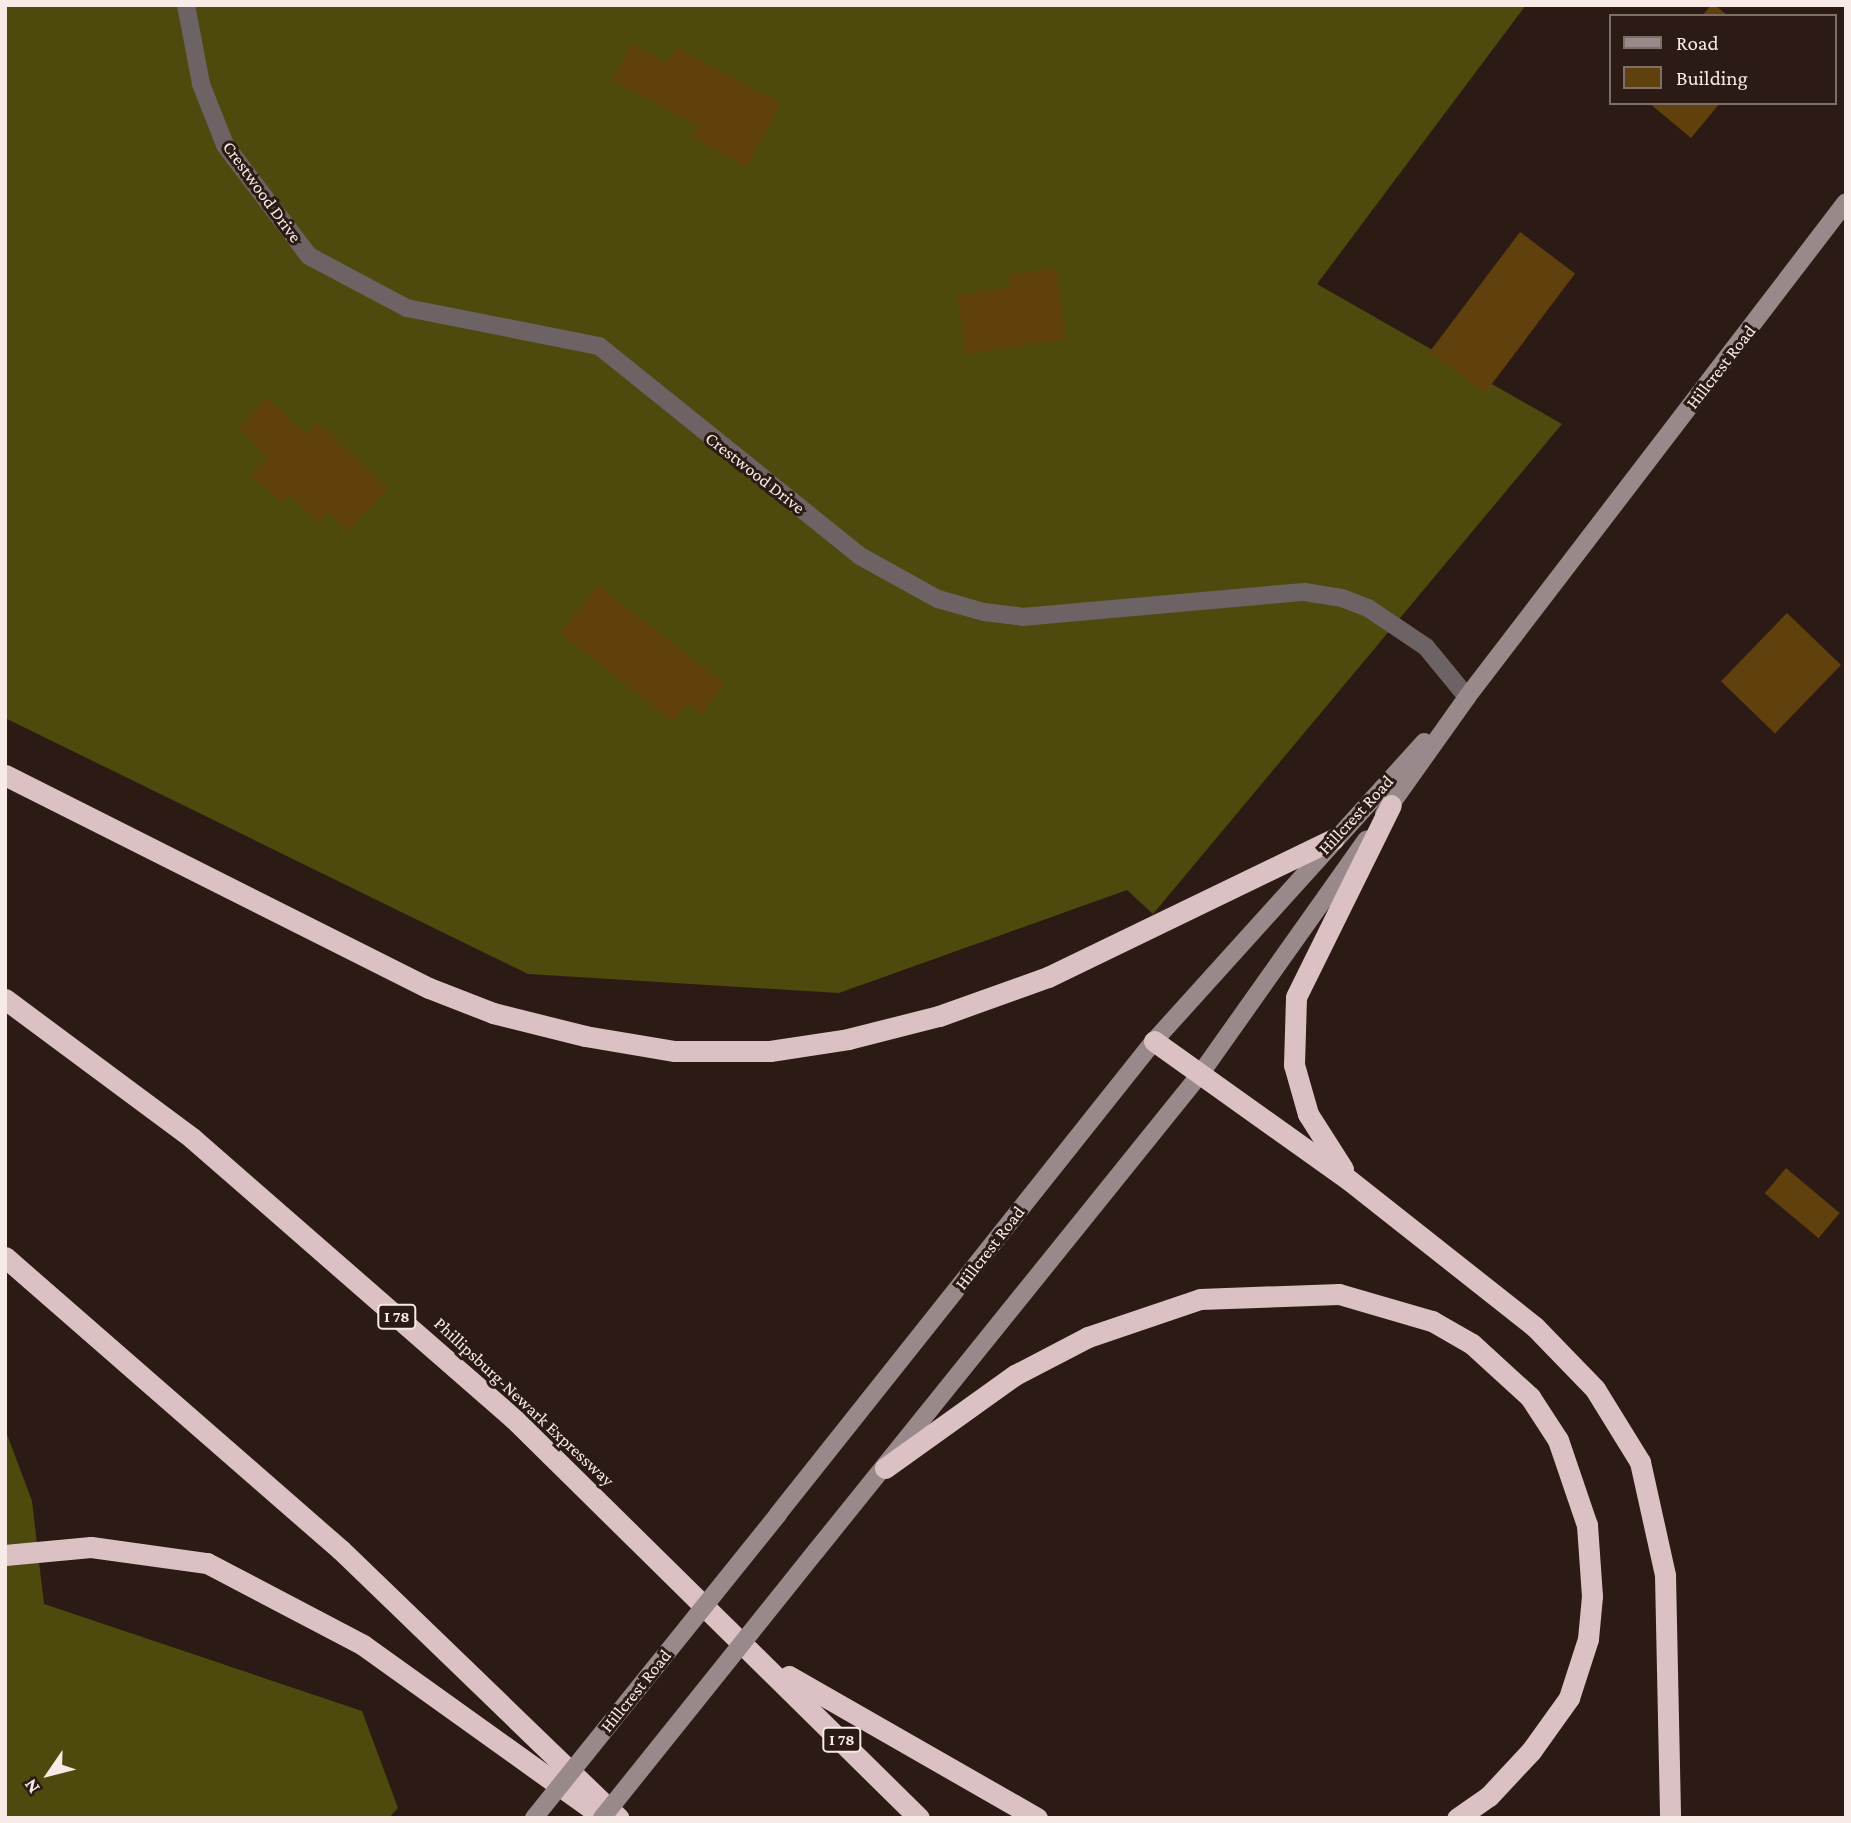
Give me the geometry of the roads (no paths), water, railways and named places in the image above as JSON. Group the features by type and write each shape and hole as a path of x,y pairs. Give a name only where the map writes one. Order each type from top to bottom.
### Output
{"highway":[{"path":"5,775 429,988 493,1013 584,1036 675,1051 770,1051 848,1039 939,1016 1048,977 1333,839"},
{"path":"1349,1180 1308,1114 1294,1065 1296,997 1391,805"},
{"name":"Phillipsburg-Newark Expressway","path":"5,999 192,1138 482,1391 766,1662 919,1818"},
{"path":"1154,1041 1349,1180 1535,1327 1595,1389 1640,1462 1665,1575 1670,1818"},
{"path":"5,1257 341,1550 619,1818"},
{"path":"885,1468 1016,1375 1088,1337 1200,1299 1339,1294 1432,1321 1472,1344 1530,1397 1558,1440 1587,1525 1592,1596 1588,1639 1569,1699 1531,1752 1489,1796 1458,1818"},
{"path":"5,1555 91,1548 207,1563 363,1645 603,1818"},
{"path":"766,1662 1037,1818"}],"main road":[{"name":"Hillcrest Road","path":"603,1818 1200,1073 1467,697 1846,202"},
{"name":"Hillcrest Road","path":"534,1818 1154,1041 1333,839 1467,697"}],"street":[{"name":"Crestwood Drive","path":"187,5 201,84 225,145 309,256 407,308 599,345 860,556 938,599 984,612 1022,617 1304,592 1342,598 1368,608 1426,647 1467,697"}]}
